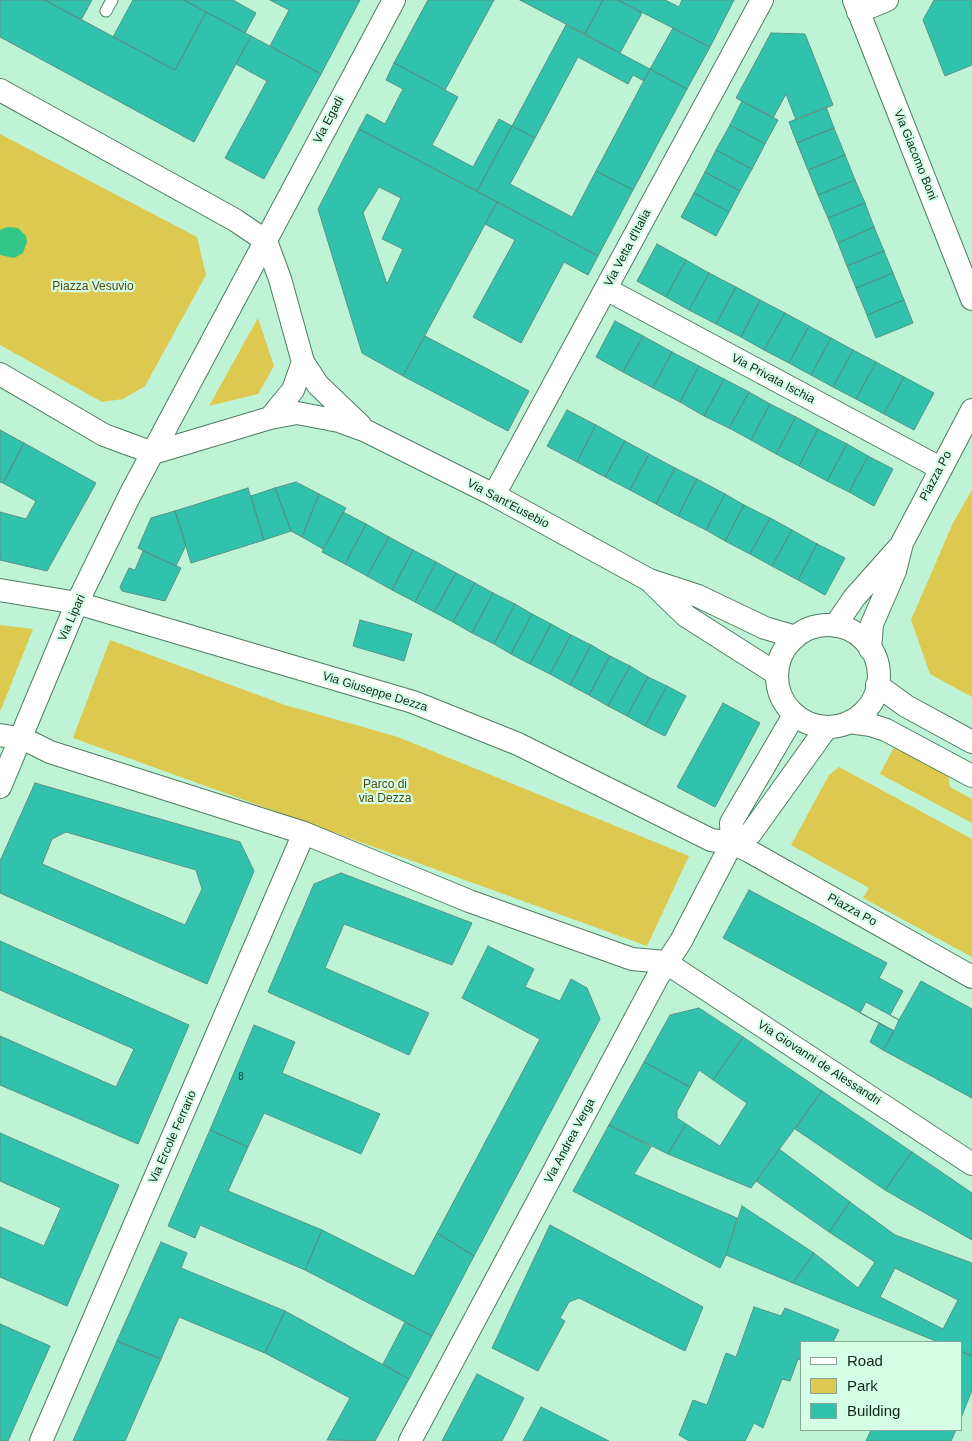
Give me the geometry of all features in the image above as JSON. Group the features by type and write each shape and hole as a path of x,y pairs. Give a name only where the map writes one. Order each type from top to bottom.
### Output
{"street":[{"name":"Via Egadi","path":"266,241 394,0"},
{"name":"Via Vetta d'Italia","path":"494,495 762,0"},
{"name":"Via Giacomo Boni","path":"887,0 856,6 972,298"},
{"path":"0,90 235,220 266,241 280,279 303,362 318,385 366,431"},
{"path":"153,452 266,241"},
{"name":"Via Privata Ischia","path":"606,289 940,468"},
{"path":"270,418 293,390 303,362"},
{"path":"0,374 104,435 153,452 270,418 296,413 339,421 366,431"},
{"name":"Piazza Po","path":"870,649 872,624 895,571 902,543 972,410"},
{"name":"Via Sant'Eusebio","path":"366,431 494,495 649,580 698,596 765,628 796,637"},
{"name":"Via Lipari","path":"0,787 10,736 153,452"},
{"name":"Piazza Po","path":"877,685 878,670 870,649 856,634 835,626 854,598 902,543"},
{"name":"Via Sant'Eusebio","path":"649,580 686,616 777,674"},
{"name":"Via Giuseppe Dezza","path":"0,590 77,603 413,702 518,744 711,840 732,843"},
{"path":"835,626 814,628 796,637 781,656 777,674 782,699 794,715 812,725 871,725 886,730 972,776"},
{"path":"794,715 731,823 732,843 751,833 838,724 868,706 877,685 906,706 972,742"},
{"path":"10,736 50,752 304,833 478,905 632,958 665,962"},
{"name":"Via Ercole Ferrario","path":"41,1441 304,833"},
{"name":"Piazza Po","path":"732,843 972,977"},
{"name":"Via Andrea Verga","path":"410,1441 665,962 681,941 732,843"},
{"name":"Via Giovanni de Alessandri","path":"665,962 972,1164"}],"lane":[{"path":"106,11 112,0"}],"green space":[{"name":"Piazza Vesuvio","path":"0,134 197,237 206,275 145,386 123,399 102,402 0,345"},
{"path":"258,318 274,366 258,394 209,406"},
{"path":"972,490 972,697 930,674 911,620 953,523"},
{"path":"0,625 33,629 0,712"},
{"name":"Parco di via Dezza","path":"110,640 285,705 398,737 689,856 647,946 73,738"},
{"path":"894,747 948,775 950,787 972,799 972,823 880,774"},
{"path":"839,767 972,839 972,957 863,898 869,888 791,845 829,775"}],"shaded area":[{"path":"7,227 18,228 26,236 27,242 23,253 14,258 0,255 0,230"}],"building":[{"path":"0,0 45,0 175,70 206,12 251,36 194,142 0,37"},
{"path":"45,0 92,0 81,20"},
{"path":"133,0 184,0 206,12 175,70 113,37"},
{"path":"184,0 233,0 256,13 245,33"},
{"path":"270,0 360,0 321,74 270,46 289,10"},
{"path":"428,0 494,0 445,90 394,63"},
{"path":"520,0 603,0 585,34"},
{"path":"603,0 618,0 642,13 620,53 585,34"},
{"path":"618,0 665,0 679,7 682,0 734,0 710,47"},
{"path":"934,0 972,0 972,65 945,76 923,20"},
{"path":"566,25 650,69 644,81 633,75 628,84 578,57 535,138 512,126"},
{"path":"673,28 710,47 687,89 650,69"},
{"path":"771,33 805,34 833,105 796,120 786,94 773,118 736,98"},
{"path":"251,36 321,74 264,179 225,158 267,81 236,64"},
{"path":"394,63 458,97 432,145 473,167 499,119 512,126 477,191 359,129 367,114 385,124 403,89 386,80"},
{"path":"650,69 687,89 633,190 596,171"},
{"path":"742,101 778,120 765,144 730,125"},
{"path":"826,107 834,128 797,143 789,122"},
{"path":"730,125 765,144 752,169 716,150"},
{"path":"512,126 535,138 510,184 572,217 596,171 633,190 598,256 477,191"},
{"path":"834,128 845,155 808,170 797,143"},
{"path":"359,129 497,202 403,376 362,353 318,209","holes":["379,187 401,198 382,239 403,249 387,284 363,213"]},
{"path":"716,150 752,169 740,191 705,172"},
{"path":"845,155 855,180 818,195 808,170"},
{"path":"705,172 740,191 729,212 694,193"},
{"path":"855,180 865,203 828,218 818,195"},
{"path":"694,193 729,212 716,236 681,217"},
{"path":"497,202 598,256 588,275 564,262 521,343 473,317 515,240 485,224"},
{"path":"865,203 874,227 838,243 828,218"},
{"path":"874,227 884,251 847,266 838,243"},
{"path":"657,244 686,260 666,297 637,281"},
{"path":"884,251 893,273 856,288 847,266"},
{"path":"686,260 709,273 689,310 666,297"},
{"path":"709,273 736,287 716,324 689,310"},
{"path":"893,273 904,300 867,315 856,288"},
{"path":"736,287 760,300 741,337 716,324"},
{"path":"760,300 785,313 764,350 741,337"},
{"path":"904,300 913,323 876,338 867,315"},
{"path":"785,313 809,326 789,363 764,350"},
{"path":"615,321 643,336 623,372 596,357"},
{"path":"809,326 831,338 811,375 789,363"},
{"path":"425,336 529,391 508,431 403,376"},
{"path":"643,336 672,352 653,388 623,372"},
{"path":"831,338 853,350 833,387 811,375"},
{"path":"853,350 876,362 856,399 833,387"},
{"path":"672,352 699,366 680,402 653,388"},
{"path":"876,362 904,377 884,414 856,399"},
{"path":"699,366 724,379 704,416 680,402"},
{"path":"904,377 934,393 914,430 884,414"},
{"path":"724,379 749,392 729,428 704,416"},
{"path":"749,392 770,404 751,440 729,428"},
{"path":"770,404 796,417 776,454 751,440"},
{"path":"567,410 596,425 577,462 547,446"},
{"path":"796,417 818,429 799,466 776,454"},
{"path":"596,425 625,441 605,477 577,462"},
{"path":"818,429 847,444 827,481 799,466"},
{"path":"0,430 24,443 3,483 0,482"},
{"path":"625,441 649,454 630,490 605,477"},
{"path":"24,443 96,483 47,571 0,560 0,512 26,519 36,501 3,483"},
{"path":"847,444 868,456 849,492 827,481"},
{"path":"649,454 675,468 656,504 630,490"},
{"path":"868,456 893,469 874,506 849,492"},
{"path":"675,468 697,479 678,516 656,504"},
{"path":"697,479 725,494 706,530 678,516"},
{"path":"296,482 319,494 302,537 291,531 275,488"},
{"path":"248,488 264,540 191,563 175,511"},
{"path":"275,488 291,531 264,540 251,496"},
{"path":"319,494 346,508 323,549 302,537"},
{"path":"725,494 744,505 725,541 706,530"},
{"path":"744,505 770,518 750,554 725,541"},
{"path":"175,511 186,545 176,566 138,548 151,518"},
{"path":"343,512 366,524 345,564 322,552"},
{"path":"770,518 792,530 772,566 750,554"},
{"path":"366,524 389,537 367,576 345,564"},
{"path":"792,530 817,544 798,580 772,566"},
{"path":"389,537 413,550 392,590 367,576"},
{"path":"817,544 845,558 825,595 798,580"},
{"path":"413,550 436,562 415,602 392,590"},
{"path":"143,551 181,568 165,601 122,591 120,587 129,568 135,570"},
{"path":"436,562 456,573 434,612 415,602"},
{"path":"456,573 475,583 453,622 434,612"},
{"path":"475,583 493,593 472,633 453,622"},
{"path":"493,593 515,604 494,644 472,633"},
{"path":"515,604 532,614 511,654 494,644"},
{"path":"532,614 551,624 530,664 511,654"},
{"path":"360,620 412,634 404,661 353,646"},
{"path":"551,624 571,635 550,674 530,664"},
{"path":"571,635 591,645 570,685 550,674"},
{"path":"591,645 610,656 589,695 570,685"},
{"path":"610,656 630,666 608,706 589,695"},
{"path":"630,666 648,677 627,716 608,706"},
{"path":"648,677 667,686 645,726 627,716"},
{"path":"667,686 686,696 665,736 645,726"},
{"path":"723,703 760,723 715,807 677,787"},
{"path":"35,783 240,842 254,871 207,984 0,893 0,861","holes":["66,832 196,870 202,889 185,925 42,864 52,839"]},
{"path":"341,873 472,923 452,965 344,924 325,968 429,1013 409,1055 268,992 314,884"},
{"path":"749,890 887,963 879,978 903,991 890,1015 899,1020 921,981 972,1009 972,1098 883,1050 894,1031 723,938"},
{"path":"0,941 189,1025 138,1144 0,1085 0,1036 116,1087 134,1049 0,990"},
{"path":"488,946 534,969 525,987 560,1001 571,979 587,988 600,1019 474,1256 437,1233 540,1039 462,998"},
{"path":"866,1002 899,1020 894,1031 860,1013"},
{"path":"699,1008 743,1037 713,1080 699,1070 690,1087 644,1062 670,1015"},
{"path":"879,1023 894,1031 883,1050 870,1042"},
{"path":"254,1025 295,1042 282,1073 380,1114 361,1154 264,1113 248,1147 210,1130"},
{"path":"743,1037 822,1091 751,1188 668,1154 686,1124 720,1146 747,1103 713,1080"},
{"path":"644,1062 690,1087 677,1111 677,1118 686,1124 668,1154 609,1125"},
{"path":"822,1091 912,1152 885,1190 795,1129"},
{"path":"609,1125 651,1147 634,1174 737,1218 720,1268 573,1191"},
{"path":"210,1130 248,1147 228,1191 322,1230 305,1270 200,1225 195,1238 168,1226"},
{"path":"0,1133 119,1185 67,1306 0,1277 0,1227 44,1246 61,1208 0,1181"},
{"path":"779,1149 850,1202 829,1232 756,1181"},
{"path":"912,1152 972,1193 972,1240 885,1190"},
{"path":"850,1202 895,1235 972,1263 972,1356 962,1351 962,1341 936,1341 793,1283 814,1253 858,1288 875,1262 829,1232","holes":["895,1268 958,1300 943,1329 880,1297"]},
{"path":"742,1206 814,1253 793,1283 726,1255"},
{"path":"550,1225 703,1307 685,1351 579,1298 569,1302 560,1318 565,1321 538,1371 492,1348"},
{"path":"322,1230 414,1276 437,1233 474,1256 432,1336 305,1270"},
{"path":"161,1242 187,1253 181,1268 285,1311 265,1353 179,1317 161,1359 117,1341"},
{"path":"754,1307 781,1316 785,1308 839,1330 834,1341 800,1341 800,1360 798,1359 790,1381 782,1379 763,1428 754,1423 745,1441 689,1441 679,1435 693,1400 707,1405 726,1353 736,1357"},
{"path":"285,1311 409,1379 375,1441 327,1440 350,1398 265,1353"},
{"path":"405,1322 432,1336 409,1379 383,1364"},
{"path":"0,1324 50,1346 8,1441 0,1441"},
{"path":"117,1341 161,1359 125,1441 73,1441"},
{"path":"962,1351 972,1356 972,1390 962,1415"},
{"path":"477,1374 524,1398 502,1441 442,1441"},
{"path":"541,1407 609,1441 523,1441"},
{"path":"871,1431 956,1431 951,1441 866,1441"}]}
